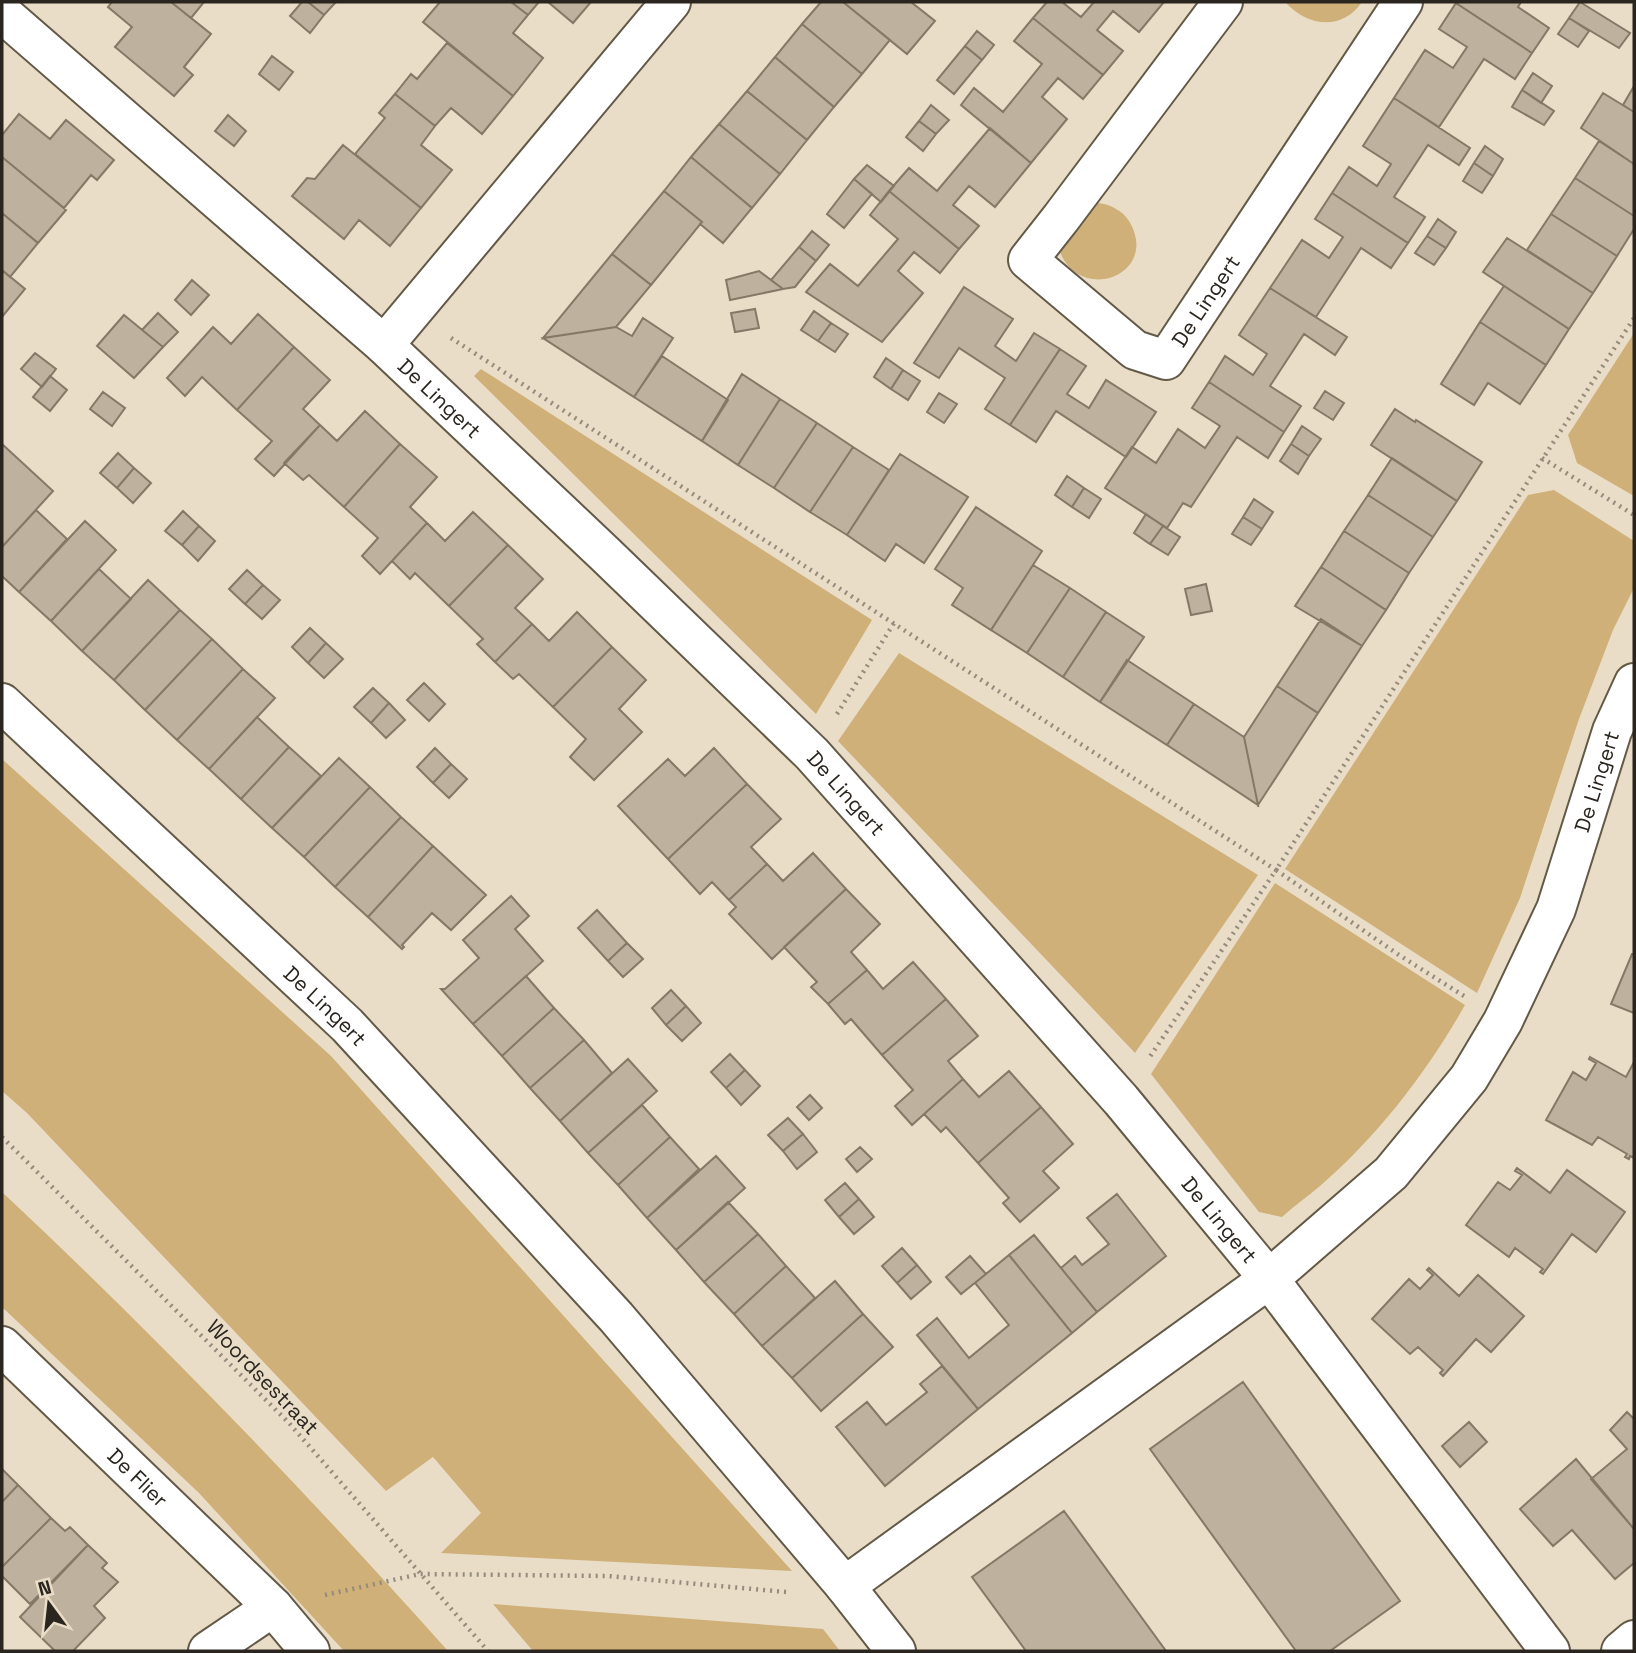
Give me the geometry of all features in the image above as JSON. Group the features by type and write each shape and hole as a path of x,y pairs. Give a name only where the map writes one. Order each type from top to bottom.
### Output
{"street":[{"name":"De Lingert","path":"384,345 671,2"},
{"name":"De Lingert","path":"1223,2 1028,260 1135,350 1166,360 1403,2"},
{"name":"De Lingert","path":"2,13 384,345 812,754 1121,1100 1269,1279 1550,1651"},
{"name":"De Lingert","path":"845,1586 1269,1279 1391,1172 1469,1078 1503,1021 1556,909 1612,731 1634,683"},
{"name":"De Lingert","path":"2,703 347,1025 617,1317 845,1586 896,1651"},
{"name":"De Flier","path":"2,1346 273,1607 310,1651"},
{"path":"208,1651 273,1607"},
{"path":"1621,1651 1634,1640"}],"path":[{"path":"412,313 1276,870 1399,955 1503,1021"},
{"path":"1121,1100 1276,870 1634,318"},
{"path":"1542,458 1634,515"},
{"path":"812,754 894,624"},
{"name":"Woordsestraat","path":"2,1138 289,1423 488,1651"},
{"path":"273,1607 421,1574 608,1576 820,1595 845,1586"}],"shaded area":[{"path":"1285,2 1362,2 1354,12 1344,18 1324,22 1303,16"},
{"path":"1098,203 1112,206 1123,214 1129,221 1136,240 1134,257 1126,269 1112,277 1097,279 1081,276 1067,265 1058,246 1088,205"},
{"path":"1634,333 1634,496 1577,463 1568,435"},
{"path":"481,369 872,620 816,714 474,376"},
{"path":"1554,490 1634,541 1634,588 1613,630 1579,719 1520,898 1477,993 1285,869 1528,495"},
{"path":"899,653 1258,875 1135,1053 838,741"},
{"path":"2,759 331,1056 792,1571 441,1553 481,1513 433,1457 386,1491 27,1113 2,1091"},
{"path":"1275,883 1465,1005 1418,1079 1400,1102 1341,1167 1282,1217 1259,1212 1151,1074"},
{"path":"2,1192 118,1303 230,1417 448,1651 344,1651 199,1493 2,1307"},
{"path":"493,1604 823,1629 840,1651 533,1651"}],"building":[{"path":"112,2 171,2 211,34 184,67 193,75 174,96 115,47 132,27 108,7"},
{"path":"171,2 204,2 191,18"},
{"path":"302,2 308,2 324,15 310,33 290,16"},
{"path":"308,2 336,2 324,15"},
{"path":"440,2 511,2 528,15 513,33 543,58 513,96 423,22"},
{"path":"511,2 539,2 528,15"},
{"path":"548,2 591,2 573,23"},
{"path":"821,2 843,2 890,40 862,74 802,24"},
{"path":"843,2 911,2 935,21 907,54"},
{"path":"1047,2 1062,2 1081,17 1094,2 1164,2 1139,32 1113,11 1097,30 1123,51 1103,75 1033,18"},
{"path":"1457,2 1521,2 1518,7 1549,28 1532,53"},
{"path":"1580,2 1630,33 1619,48 1569,18"},
{"path":"1456,3 1532,53 1515,79 1484,59 1439,127 1394,98 1425,50 1453,68 1467,47 1439,29"},
{"path":"1033,18 1103,75 1083,99 1058,78 1042,97 1067,119 1031,163 961,105 974,88 1003,112 1042,64 1014,41"},
{"path":"1569,18 1589,31 1578,47 1558,34"},
{"path":"802,24 862,74 834,107 775,57"},
{"path":"977,31 994,45 982,60 965,46"},
{"path":"447,43 513,96 482,134 451,108 435,126 395,94 411,74 417,79"},
{"path":"965,46 982,60 954,94 937,80"},
{"path":"272,56 293,72 279,90 259,74"},
{"path":"775,57 834,107 807,140 747,91"},
{"path":"1533,73 1552,86 1541,103 1522,90"},
{"path":"1634,86 1634,112 1623,105"},
{"path":"1522,90 1554,111 1544,125 1512,107"},
{"path":"747,91 807,140 780,174 719,124"},
{"path":"1603,93 1634,112 1634,164 1581,128"},
{"path":"395,94 435,126 421,145 452,170 421,208 355,154 385,118 379,113"},
{"path":"1394,98 1470,148 1459,165 1428,145 1394,197 1425,217 1408,243 1332,193 1349,167 1377,186 1391,164 1363,146"},
{"path":"931,105 949,120 936,134 919,121"},
{"path":"19,114 50,139 66,120 114,160 97,180 91,175 64,208 2,157 2,135"},
{"path":"228,115 246,131 234,146 215,131"},
{"path":"919,121 936,134 923,151 906,137"},
{"path":"719,124 780,174 752,208 691,157"},
{"path":"990,128 1031,163 995,207 969,186 953,205 979,226 959,249 889,191 909,168 937,191"},
{"path":"1599,141 1634,164 1634,216 1575,178"},
{"path":"343,145 421,208 390,246 359,220 344,239 292,196 307,178 315,179"},
{"path":"1485,146 1503,159 1493,176 1474,163"},
{"path":"2,157 66,210 38,243 2,213"},
{"path":"691,157 752,208 723,243 664,191"},
{"path":"1474,163 1493,176 1482,193 1463,181"},
{"path":"867,165 894,186 881,202 854,179"},
{"path":"1575,178 1634,216 1634,229 1617,256 1551,214"},
{"path":"854,179 872,194 844,228 827,214"},
{"path":"664,191 702,222 651,285 612,254"},
{"path":"889,191 959,249 940,273 914,252 898,271 923,293 882,342 806,292 830,264 858,286 898,239 870,215"},
{"path":"1332,193 1408,243 1391,268 1361,248 1316,317 1270,288 1302,240 1329,258 1343,237 1315,219"},
{"path":"2,213 38,243 10,277 2,270"},
{"path":"1551,214 1617,256 1593,293 1527,250"},
{"path":"1438,219 1456,232 1446,248 1427,236"},
{"path":"812,231 829,245 816,261 799,247"},
{"path":"1427,236 1446,248 1434,265 1415,253"},
{"path":"1507,238 1593,293 1569,329 1483,272"},
{"path":"799,247 816,261 795,287 783,289 771,280"},
{"path":"612,254 651,285 616,327 543,338"},
{"path":"2,270 25,289 2,317"},
{"path":"759,271 783,289 730,300 726,280"},
{"path":"192,280 209,295 191,315 175,300"},
{"path":"1504,286 1569,329 1546,365 1480,322"},
{"path":"964,287 1013,319 995,346 1016,361 1034,333 1060,349 1010,425 985,409 1005,378 959,348 939,378 914,363"},
{"path":"1270,288 1347,337 1335,355 1304,334 1270,386 1301,406 1284,432 1209,382 1225,356 1253,375 1267,354 1239,335"},
{"path":"755,309 759,328 735,332 731,313"},
{"path":"814,311 831,323 818,341 801,330"},
{"path":"158,313 178,332 163,347 142,330"},
{"path":"258,314 294,347 237,410 202,377 185,396 167,378 213,327 231,344"},
{"path":"124,315 163,347 134,378 97,346"},
{"path":"643,318 673,338 634,397 543,338 616,327 632,336"},
{"path":"1480,322 1546,365 1520,404 1488,383 1474,405 1441,384"},
{"path":"831,323 848,334 835,352 818,341"},
{"path":"294,347 330,380 303,409 320,425 274,476 255,459 272,441 237,410"},
{"path":"1060,349 1086,366 1067,394 1089,408 1106,380 1156,412 1126,457 1056,411 1036,442 1010,425"},
{"path":"35,353 56,369 42,387 21,369"},
{"path":"662,356 728,400 702,441 634,397"},
{"path":"886,358 903,370 891,389 874,377"},
{"path":"903,370 920,381 908,400 891,389"},
{"path":"742,374 780,399 738,465 702,441"},
{"path":"50,376 67,390 50,411 33,397"},
{"path":"1209,382 1284,432 1268,458 1237,437 1191,507 1183,503 1167,528 1105,488 1132,447 1156,463 1178,429 1205,448 1220,426 1192,408"},
{"path":"1325,391 1344,403 1333,420 1314,408"},
{"path":"103,392 125,408 112,426 90,409"},
{"path":"939,393 957,404 944,423 927,412"},
{"path":"780,399 817,423 774,488 738,465"},
{"path":"1395,409 1482,462 1457,501 1371,445"},
{"path":"365,411 400,444 344,507 309,475 303,480 284,463 320,425 337,441"},
{"path":"817,423 853,447 810,512 774,488"},
{"path":"1302,426 1321,439 1309,456 1291,444"},
{"path":"2,444 53,491 2,547"},
{"path":"400,444 437,477 410,507 427,523 380,574 362,556 378,538 344,507"},
{"path":"1291,444 1309,456 1298,474 1280,461"},
{"path":"853,447 889,470 847,535 810,512"},
{"path":"118,453 134,468 117,488 100,473"},
{"path":"900,454 968,497 924,563 896,544 885,561 847,535"},
{"path":"1392,458 1457,501 1433,537 1368,495"},
{"path":"134,468 151,483 133,503 117,488"},
{"path":"1067,476 1084,488 1072,507 1055,495"},
{"path":"1084,488 1101,499 1089,518 1072,507"},
{"path":"1368,495 1433,537 1409,573 1344,531"},
{"path":"1254,499 1273,512 1262,529 1243,517"},
{"path":"976,507 1042,551 991,630 952,605 963,588 935,569"},
{"path":"36,510 67,539 19,592 2,576 2,547"},
{"path":"183,511 199,526 182,545 165,531"},
{"path":"473,512 508,545 449,606 415,573 410,579 392,561 427,523 445,541"},
{"path":"1146,514 1163,526 1150,544 1134,533"},
{"path":"1243,517 1262,529 1251,545 1232,534"},
{"path":"85,521 116,550 51,621 19,592"},
{"path":"199,526 215,541 198,561 182,545"},
{"path":"1163,526 1180,537 1168,555 1150,544"},
{"path":"1344,531 1409,573 1386,610 1321,567"},
{"path":"508,545 543,579 515,608 532,624 495,662 477,644 483,639 449,606"},
{"path":"1033,565 1070,588 1027,653 991,630"},
{"path":"1321,567 1386,610 1362,646 1295,606"},
{"path":"99,569 131,599 82,651 51,621"},
{"path":"247,570 263,585 245,604 229,589"},
{"path":"148,580 180,610 114,680 82,651"},
{"path":"1206,584 1212,611 1191,615 1185,589"},
{"path":"263,585 280,600 262,619 245,604"},
{"path":"1070,588 1106,612 1063,677 1027,653"},
{"path":"180,610 212,639 145,710 114,680"},
{"path":"577,612 612,647 553,707 519,674 513,679 495,662 532,624 549,641"},
{"path":"1106,612 1144,637 1100,702 1063,677"},
{"path":"1321,619 1362,646 1318,713 1277,686"},
{"path":"310,628 326,643 308,663 292,647"},
{"path":"212,639 243,669 177,740 145,710"},
{"path":"326,643 343,659 324,678 308,663"},
{"path":"612,647 646,680 619,709 642,732 594,780 570,757 586,739 553,707"},
{"path":"1127,660 1194,704 1167,745 1100,702"},
{"path":"243,669 275,698 209,769 177,740"},
{"path":"424,683 445,704 429,721 407,700"},
{"path":"1277,686 1318,713 1258,805 1244,737"},
{"path":"373,688 389,703 371,723 354,707"},
{"path":"389,703 405,720 386,738 371,723"},
{"path":"1194,704 1244,737 1258,805 1167,745"},
{"path":"257,717 289,747 241,799 209,769"},
{"path":"289,747 321,776 272,828 241,799"},
{"path":"435,748 451,764 433,783 417,767"},
{"path":"714,748 747,784 668,859 618,806 668,759 685,776"},
{"path":"339,758 370,787 304,857 272,828"},
{"path":"451,764 467,779 449,798 433,783"},
{"path":"747,784 781,819 751,847 767,864 729,900 712,882 700,894 668,859"},
{"path":"370,787 401,817 335,887 304,857"},
{"path":"401,817 433,846 368,917 335,887"},
{"path":"433,846 486,895 451,930 432,913 402,945 402,949 368,917"},
{"path":"813,853 846,889 772,959 729,914 736,907 729,900 767,864 783,881"},
{"path":"846,889 880,924 851,952 867,970 828,1004 811,987 817,982 784,947"},
{"path":"511,896 529,916 515,929 543,961 473,1024 441,989 445,989 479,958 463,940"},
{"path":"597,910 627,943 608,961 578,928"},
{"path":"627,943 643,959 623,977 608,961"},
{"path":"1634,954 1634,1013 1611,1004"},
{"path":"913,962 946,999 882,1055 851,1019 845,1024 828,1004 867,970 883,989"},
{"path":"526,976 554,1008 502,1056 473,1024"},
{"path":"671,990 686,1006 666,1025 652,1008"},
{"path":"946,999 978,1036 948,1061 963,1079 912,1125 895,1106 913,1090 882,1055"},
{"path":"686,1006 701,1023 682,1041 666,1025"},
{"path":"554,1008 584,1040 530,1088 502,1056"},
{"path":"584,1040 612,1073 560,1121 530,1088"},
{"path":"730,1054 745,1070 726,1088 711,1072"},
{"path":"1590,1057 1626,1077 1634,1062 1634,1158 1625,1157 1627,1154 1598,1137 1592,1145 1546,1120 1573,1072 1586,1080 1596,1063 1589,1059"},
{"path":"628,1059 657,1091 588,1153 560,1121"},
{"path":"745,1070 760,1086 741,1105 726,1088"},
{"path":"1009,1071 1041,1107 978,1163 946,1127 941,1132 924,1114 963,1079 979,1097"},
{"path":"810,1095 822,1108 809,1120 797,1107"},
{"path":"642,1105 670,1137 618,1185 588,1153"},
{"path":"1041,1107 1073,1144 1043,1171 1059,1188 1020,1222 1003,1203 1009,1198 978,1163"},
{"path":"788,1118 803,1134 783,1151 768,1135"},
{"path":"803,1134 817,1152 797,1169 783,1151"},
{"path":"670,1137 699,1169 647,1218 618,1185"},
{"path":"860,1147 872,1159 857,1172 846,1159"},
{"path":"716,1156 745,1188 676,1250 647,1218"},
{"path":"1517,1168 1550,1193 1567,1170 1625,1212 1596,1252 1572,1234 1543,1274 1540,1272 1543,1269 1515,1248 1509,1257 1466,1225 1498,1182 1510,1190 1522,1175 1515,1171"},
{"path":"845,1183 859,1199 839,1217 825,1200"},
{"path":"1117,1194 1166,1256 1097,1312 1061,1268 1075,1256 1082,1265 1109,1244 1087,1218"},
{"path":"859,1199 874,1217 854,1234 839,1217"},
{"path":"728,1202 758,1234 704,1282 676,1250"},
{"path":"758,1234 786,1266 734,1314 704,1282"},
{"path":"1034,1235 1097,1312 1072,1333 1009,1255"},
{"path":"902,1248 917,1265 897,1283 882,1266"},
{"path":"1009,1255 1072,1333 978,1409 917,1335 937,1318 969,1358 1009,1325 975,1283"},
{"path":"970,1256 986,1274 961,1294 946,1277"},
{"path":"917,1265 931,1282 911,1299 897,1283"},
{"path":"786,1266 815,1298 762,1346 734,1314"},
{"path":"1429,1268 1459,1296 1478,1275 1524,1316 1491,1352 1476,1339 1443,1376 1440,1373 1443,1370 1418,1347 1410,1354 1372,1319 1409,1279 1420,1289 1433,1275 1427,1270"},
{"path":"835,1281 863,1314 792,1378 762,1346"},
{"path":"863,1314 893,1347 821,1411 792,1378"},
{"path":"942,1366 978,1409 885,1486 836,1427 867,1402 886,1425 927,1392 920,1384"},
{"path":"1243,1382 1400,1601 1330,1651 1296,1651 1150,1449"},
{"path":"1627,1412 1634,1419 1634,1529 1591,1479 1627,1449 1610,1430"},
{"path":"1469,1422 1487,1442 1460,1467 1442,1446"},
{"path":"1576,1459 1634,1529 1634,1563 1615,1579 1572,1530 1553,1546 1520,1509"},
{"path":"2,1469 18,1485 2,1502"},
{"path":"18,1485 51,1518 2,1567 2,1502"},
{"path":"1064,1511 1166,1651 1026,1651 972,1577"},
{"path":"51,1518 65,1531 70,1527 88,1545 30,1604 2,1576 2,1567"},
{"path":"88,1545 107,1563 102,1568 118,1582 94,1606 105,1618 73,1651 55,1651 20,1617"}]}
